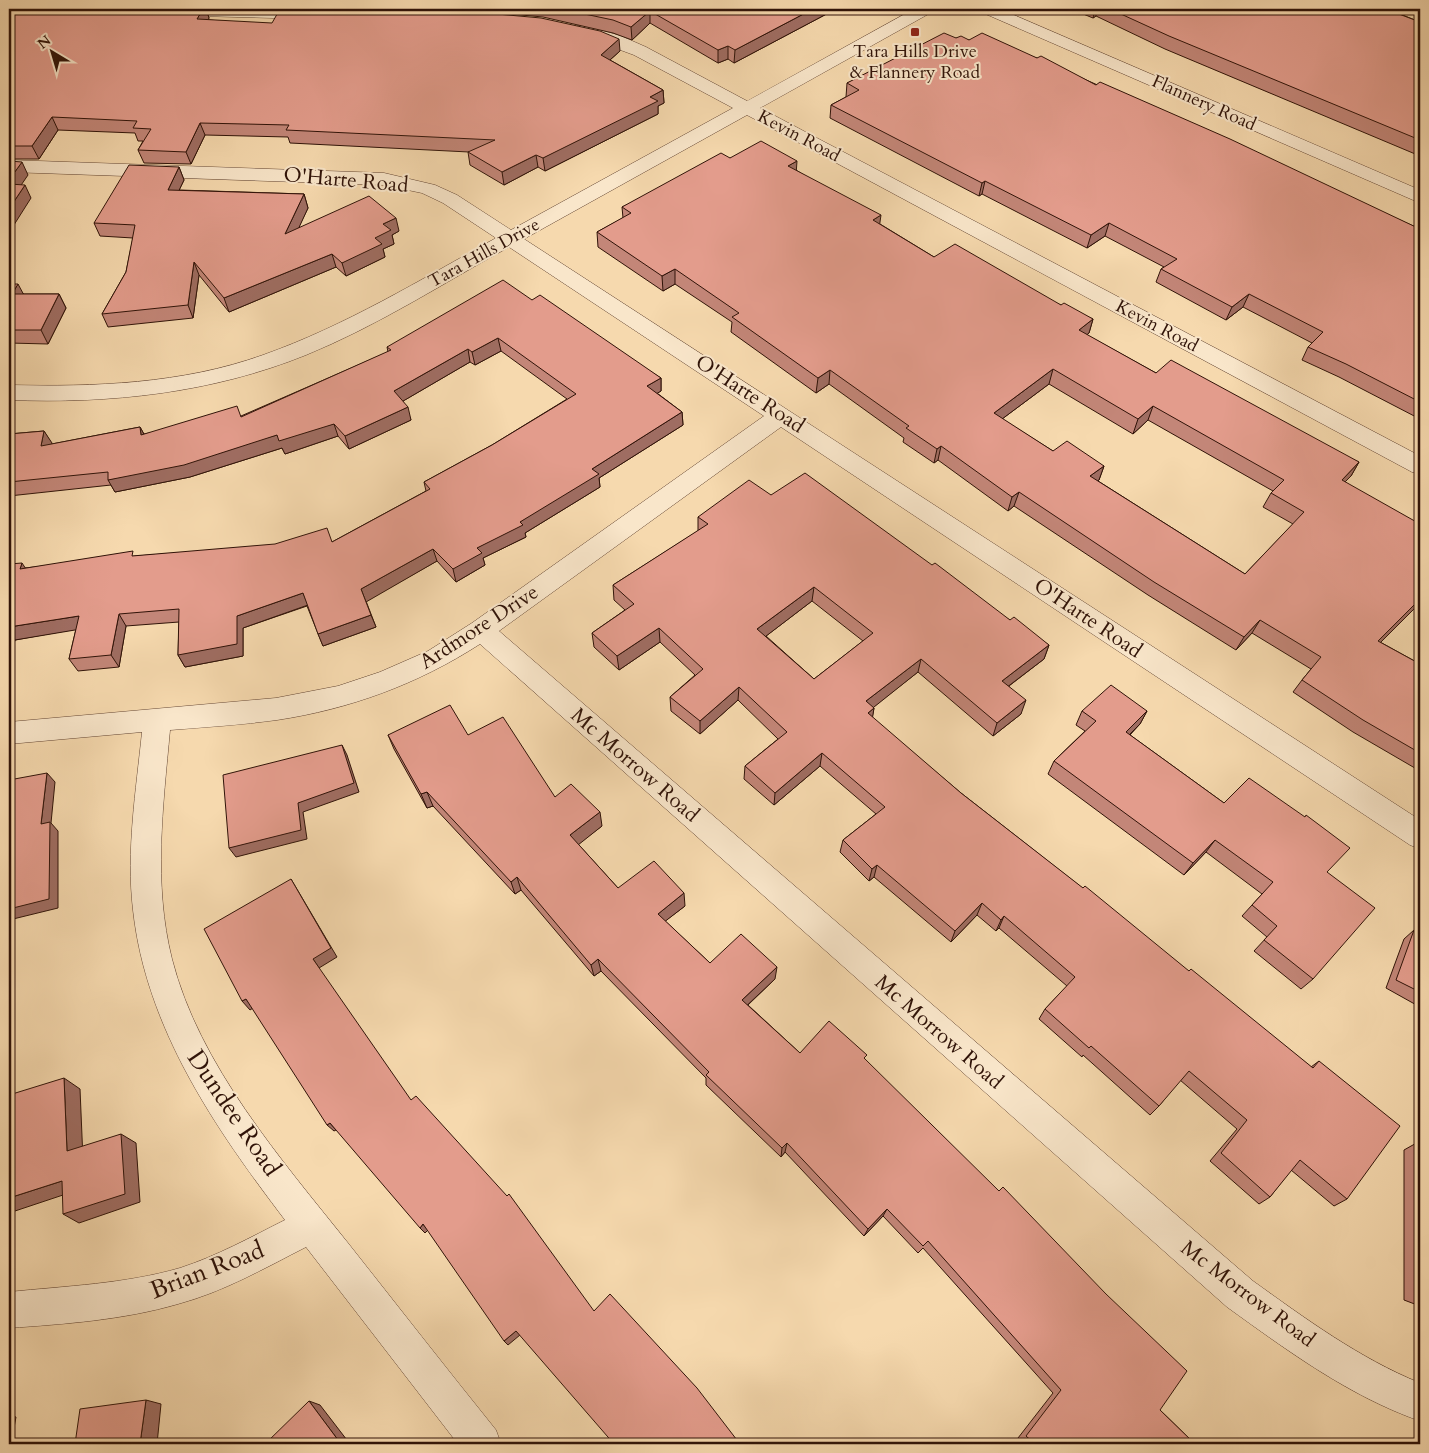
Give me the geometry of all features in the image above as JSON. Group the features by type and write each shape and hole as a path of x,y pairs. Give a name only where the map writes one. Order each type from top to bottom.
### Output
{"street":[{"path":"122,9 332,14"},
{"name":"Tara Hills Drive","path":"9,393 76,395 125,392 192,382 268,362 335,333 926,9"},
{"name":"Flannery Road","path":"988,9 1420,197"},
{"name":"Kevin Road","path":"566,26 592,32 623,44 1420,466"},
{"name":"O'Harte Road","path":"9,166 384,179 428,189 450,198 1420,836"},
{"name":"Ardmore Drive","path":"9,732 157,721 276,709 338,697 389,680 437,658 481,630 782,415"},
{"name":"Mc Morrow Road","path":"481,630 1240,1294 1302,1338 1348,1366 1420,1402"},
{"name":"Dundee Road","path":"157,721 145,861 148,913 168,1000 184,1039 207,1079 311,1225 482,1444"},
{"name":"Brian Road","path":"9,1310 134,1296 180,1286 226,1268 311,1225"}],"building":[{"path":"9,9 203,9 197,19 272,23 280,9 475,12 541,18 600,31 619,39 601,55 663,90 650,97 658,101 543,158 536,155 502,172 468,152 495,140 286,130 289,125 200,123 186,152 138,150 151,129 133,128 137,121 52,117 32,146 9,146"},
{"path":"561,9 813,9 735,50 728,46 718,50 650,11 631,27 613,20"},
{"path":"1110,9 1394,9 1391,11 1420,22 1420,140 1169,36"},
{"path":"944,33 956,38 961,36 969,40 982,33 1037,58 1041,56 1096,85 1100,82 1230,139 1420,229 1420,402 1308,347 1323,332 1249,294 1232,307 1161,269 1177,259 1109,223 1091,235 985,181 982,183 831,105 859,90 847,83"},
{"path":"761,141 797,161 788,166 881,215 873,220 934,257 955,244 1061,305 1064,303 1093,319 1079,330 1156,373 1171,360 1359,462 1342,480 1420,524 1420,599 1378,641 1420,664 1420,753 1363,720 1302,680 1321,657 1260,620 1244,637 1154,582 1019,492 1012,497 941,446 937,449 906,428 909,426 830,370 818,378 732,317 739,313 675,269 662,276 597,232 631,213 622,207 721,153 730,158","holes":["1053,369 1138,419 1153,406 1284,480 1271,493 1304,512 1245,574 1090,476 1104,466 1067,441 1053,451 994,413"]},
{"path":"9,161 22,162 9,180"},
{"path":"129,165 179,167 168,190 304,194 285,234 369,196 396,218 383,224 391,230 375,238 382,244 342,263 332,254 224,298 194,262 188,305 102,314 126,272 135,225 94,223"},
{"path":"9,184 25,185 9,209"},
{"path":"503,280 532,300 540,295 661,378 647,386 682,412 592,469 599,474 520,522 523,525 477,548 482,553 453,569 433,549 361,589 371,615 318,634 303,593 237,616 237,644 178,655 179,609 119,614 111,655 69,659 79,616 9,627 9,564 22,563 20,569 133,551 132,556 275,544 327,528 332,542 430,489 424,482 492,445 576,394 498,338 472,352 468,349 394,391 408,407 345,436 334,424 279,441 277,435 184,465 108,480 108,472 9,482 9,434 44,431 41,446 140,427 141,435 237,406 241,417 391,350 387,347"},
{"path":"9,284 18,284 12,294 59,294 41,330 9,330"},
{"path":"805,473 932,565 935,563 1010,620 1014,617 1049,645 1002,681 1026,700 997,723 921,659 866,701 874,708 868,713 961,793 1083,888 1085,886 1189,971 1191,969 1313,1068 1319,1061 1400,1126 1347,1199 1300,1160 1270,1197 1221,1153 1247,1120 1189,1071 1159,1106 1091,1046 1089,1048 1045,1009 1075,977 1004,916 1001,920 982,903 955,931 877,865 872,869 843,840 885,807 822,753 775,793 745,766 787,732 739,687 700,721 670,697 703,669 659,628 617,656 592,633 634,604 613,585 708,524 698,517 749,480 771,495","holes":["814,587 873,633 814,679 757,629"]},
{"path":"1111,685 1147,711 1126,732 1224,803 1249,778 1305,817 1306,815 1350,848 1327,872 1375,908 1313,979 1264,940 1277,926 1252,905 1273,882 1215,840 1193,863 1054,761 1096,721 1082,711"},
{"path":"450,705 468,735 503,717 555,797 571,784 600,812 570,835 618,888 654,861 684,893 658,914 710,963 741,934 777,967 742,1000 800,1053 829,1021 867,1055 864,1058 999,1191 1003,1187 1106,1294 1187,1371 1160,1410 1195,1444 1035,1444 1026,1436 1061,1390 928,1241 923,1246 887,1209 868,1229 787,1143 782,1148 706,1075 709,1072 598,959 591,965 517,877 511,882 427,792 421,794 388,735"},
{"path":"342,745 354,783 298,803 301,830 229,848 223,775"},
{"path":"47,773 41,824 50,822 49,899 9,909 9,780"},
{"path":"291,879 331,948 313,959 411,1100 416,1096 507,1196 509,1194 594,1311 610,1294 697,1388 740,1444 614,1444 516,1331 504,1341 423,1224 420,1228 330,1123 327,1125 246,999 242,1001 204,929"},
{"path":"1414,930 1420,933 1420,992 1396,980"},
{"path":"64,1078 67,1151 121,1134 125,1194 63,1214 62,1181 9,1198 9,1095"},
{"path":"146,1400 140,1444 75,1444 80,1409"},
{"path":"309,1401 341,1444 265,1444"},
{"path":"770,1440 774,1444 766,1444"}],"place":[{"name":"Tara Hills Drive & Flannery Road","path":"915,32"}]}
